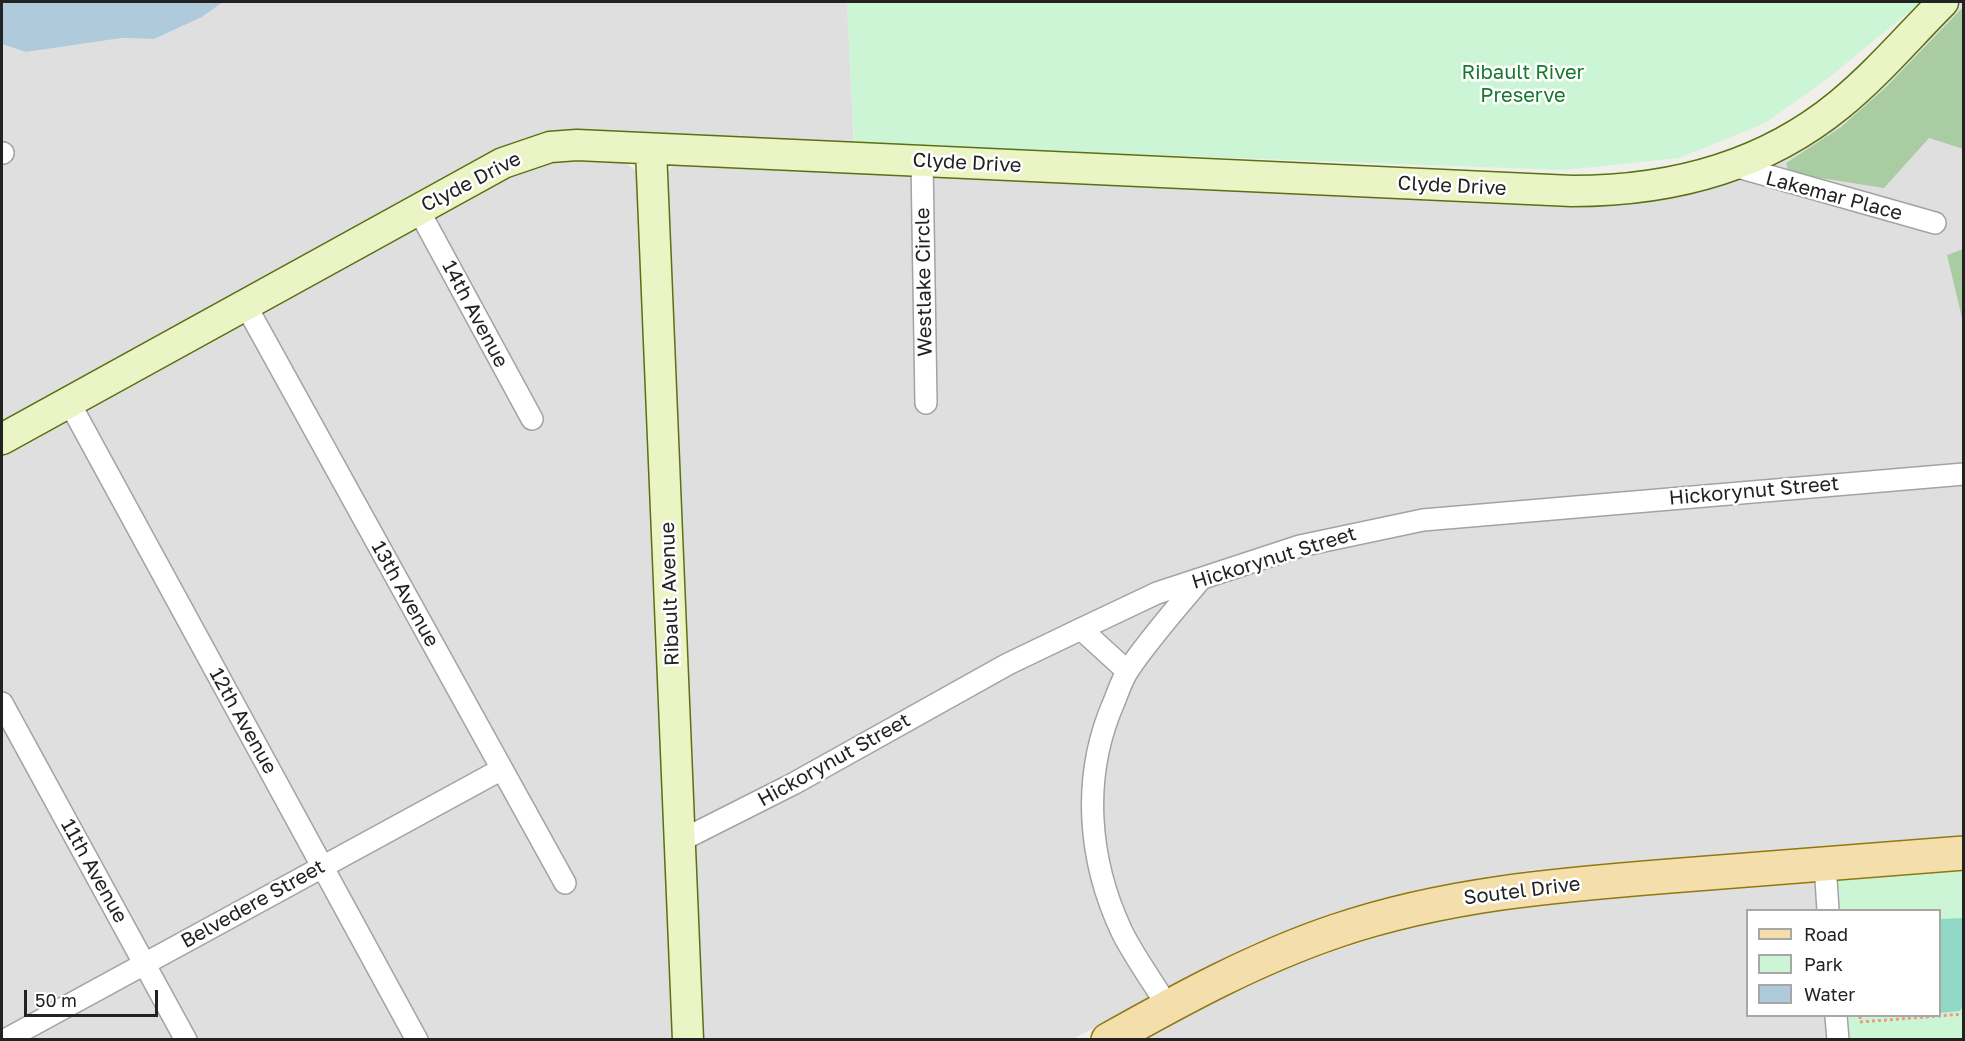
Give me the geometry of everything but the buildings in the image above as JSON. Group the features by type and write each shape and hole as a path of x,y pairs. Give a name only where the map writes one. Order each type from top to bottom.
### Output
{"main road":[{"name":"Soutel Drive","path":"1108,1040 1168,1006 1280,953 1336,931 1455,899 1535,887 1964,852"}],"street":[{"name":"Clyde Drive","path":"2,439 418,208 503,163 539,150 577,145 1590,191 1664,186 1734,166 1784,142 1839,105 1943,2"},
{"name":"Ribault Avenue","path":"651,149 688,1040"},
{"name":"Westlake Circle","path":"922,161 926,403"},
{"name":"Lakemar Place","path":"1734,166 1935,223"},
{"name":"14th Avenue","path":"418,208 532,419"},
{"name":"13th Avenue","path":"245,304 565,883"},
{"name":"12th Avenue","path":"69,402 417,1040"},
{"name":"Hickorynut Street","path":"680,841 793,783 1008,664 1081,629 1157,593 1300,546 1423,520 1964,474"},
{"path":"1168,1006 1123,934 1107,894 1096,853 1091,805 1095,764 1104,724 1127,671 1200,580"},
{"path":"1081,629 1127,671"},
{"name":"11th Avenue","path":"2,703 186,1040"},
{"name":"Belvedere Street","path":"5,1040 502,770"},
{"path":"1825,864 1828,909"},
{"path":"1836,1017 1838,1040"}],"path":[{"path":"1941,1016 1964,1014"},
{"path":"1860,1017 1860,1022 1925,1017"}],"shaded area":[{"path":"223,2 847,2 854,149 576,134 2,428 2,44 26,52 122,38 154,39 202,17"},
{"path":"1954,2 1963,2 1963,7 1886,87 1841,127 1786,163 1929,138 1963,149 1963,249 1947,255 1964,322 1963,835 1532,870 1392,896 1332,913 1248,946 1073,1039 697,1039 665,177 676,161 1594,199 1736,175"},
{"path":"617,157 638,172 680,1039 2,1039 2,448 529,162"},
{"path":"1837,880 1839,909 1746,909 1746,1017 1847,1017 1848,1039 1144,1040 1232,991 1300,962 1400,930 1466,915 1543,904"}],"green space":[{"name":"Ribault River Preserve","path":"847,2 1921,2 1827,79 1765,123 1679,158 1565,170 854,144"},
{"path":"1963,7 1963,149 1929,138 1884,188 1789,173 1786,163 1841,127 1886,87"},
{"path":"1963,249 1963,322 1947,255"},
{"path":"1963,870 1963,1039 1848,1039 1847,1017 1941,1017 1941,909 1839,909 1837,880"},
{"path":"1963,918 1963,1006 1960,1011 1941,1013 1941,919"}],"water":[{"path":"2,2 223,2 202,17 154,39 122,38 26,52 2,44"}]}
